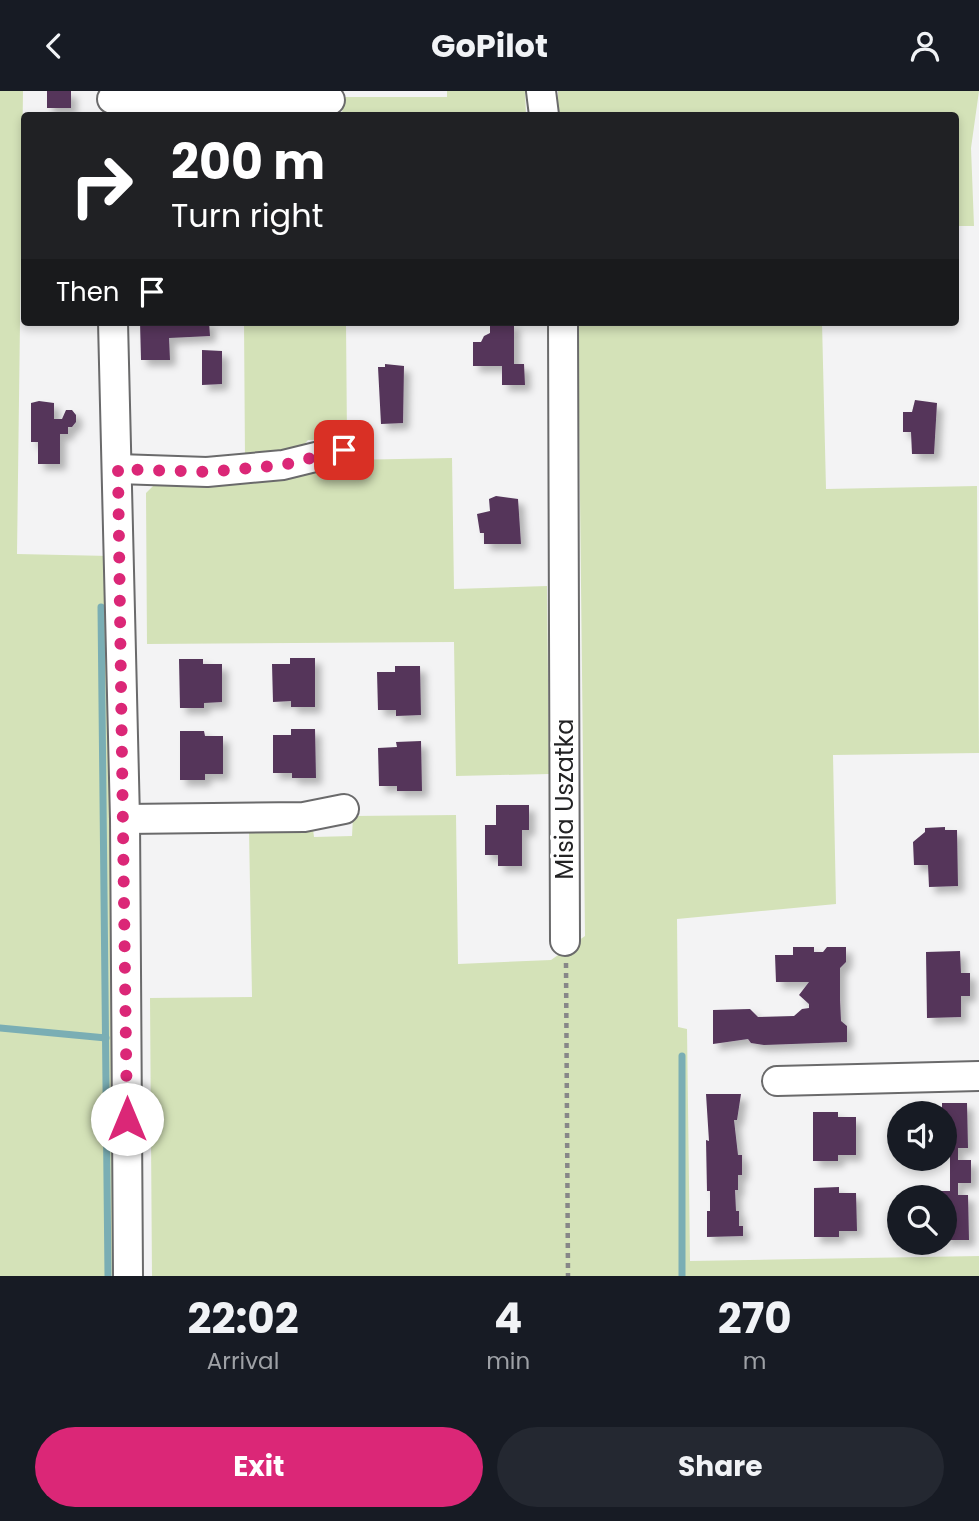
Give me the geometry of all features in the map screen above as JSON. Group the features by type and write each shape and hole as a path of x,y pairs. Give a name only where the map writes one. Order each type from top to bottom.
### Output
{"street":[{"path":"541,91 544,112"},
{"path":"113,102 330,100"},
{"path":"113,326 125,819 128,1276"},
{"name":"Misia Uszatka","path":"563,326 565,941"},
{"path":"118,469 207,472 283,465 344,450"},
{"path":"125,819 304,817 344,809"},
{"path":"777,1081 979,1076"}],"path":[{"path":"565,941 568,1276"}],"green space":[{"path":"0,91 23,91 17,554 110,556 117,1276 0,1276"},
{"path":"447,91 525,91 526,112 342,112 343,97 447,97"},
{"path":"558,91 979,91 971,148 974,226 959,226 959,112 558,112"},
{"path":"304,110 304,112 184,112"},
{"path":"244,326 346,326 347,439 308,440 292,458 245,459"},
{"path":"578,326 822,326 826,489 977,486 979,753 833,755 836,904 677,919 678,1027 687,1029 690,1261 979,1256 979,1276 152,1276 150,998 252,997 249,830 313,829 314,837 352,836 353,816 456,815 458,964 551,960 585,936"},
{"path":"452,458 454,589 547,586 549,774 456,776 454,642 147,644 146,493 156,483 347,460"}],"building":[{"path":"47,91 71,91 71,108 47,108"},
{"path":"140,326 209,326 210,336 169,338 170,360 141,360"},
{"path":"490,326 514,326 514,364 524,364 525,385 502,385 502,366 473,366 473,342 481,342 484,336 490,333"},
{"path":"202,350 222,351 222,384 202,385"},
{"path":"385,364 404,366 403,423 381,424 378,367 385,367"},
{"path":"915,400 937,403 934,454 912,454 911,432 903,432 903,412 912,412"},
{"path":"31,403 54,403 54,419 62,419 66,410 72,410 76,415 76,422 72,427 68,427 68,434 60,434 60,464 38,464 38,442 31,442"},
{"path":"496,496 518,499 521,544 484,544 484,533 480,533 477,514 490,511 489,499"},
{"path":"290,658 315,658 315,707 291,707 291,701 273,702 272,664 290,664"},
{"path":"179,659 203,659 203,664 222,664 222,702 204,703 204,708 180,708"},
{"path":"395,666 420,666 421,715 396,716 396,710 378,710 377,672 395,672"},
{"path":"291,729 315,729 316,778 292,778 292,773 273,773 273,735 291,735"},
{"path":"180,731 204,731 205,736 223,736 223,774 205,774 205,780 180,780"},
{"path":"421,741 422,791 397,791 397,786 379,786 378,748 397,747 396,742"},
{"path":"496,805 529,805 529,830 522,830 522,866 498,866 498,855 485,855 485,825 496,825"},
{"path":"945,827 945,830 957,830 958,886 929,887 928,865 914,865 913,842 925,832 925,828"},
{"path":"793,947 814,947 814,952 823,952 827,947 846,947 846,962 840,968 840,1000 841,1021 847,1026 847,1042 764,1045 751,1043 748,1039 713,1044 713,1010 750,1009 758,1017 794,1016 802,1009 809,1008 809,1004 799,995 809,982 776,982 775,955 793,955"},
{"path":"960,951 961,973 970,973 970,996 961,996 961,1017 927,1018 926,952"},
{"path":"706,1094 741,1094 737,1120 734,1120 738,1155 742,1155 742,1175 738,1175 738,1190 735,1190 736,1211 739,1211 739,1226 743,1226 743,1236 707,1237 710,1191 707,1191 706,1140 709,1141"},
{"path":"957,1103 967,1103 968,1148 958,1148 958,1160 971,1160 971,1183 958,1183 958,1195 968,1195 969,1240 957,1240 957,1185 950,1185 950,1171 957,1171"},
{"path":"813,1112 838,1112 838,1117 856,1117 856,1155 838,1155 838,1161 813,1161"},
{"path":"839,1187 839,1193 856,1193 857,1231 839,1231 839,1237 814,1237 814,1188"}],"waterway":[{"path":"101,607 108,1276"},
{"path":"0,1028 106,1038"},
{"path":"682,1056 682,1276"}],"route":[{"path":"127,1119 125,819 118,469 207,472 283,465 344,450"}]}
